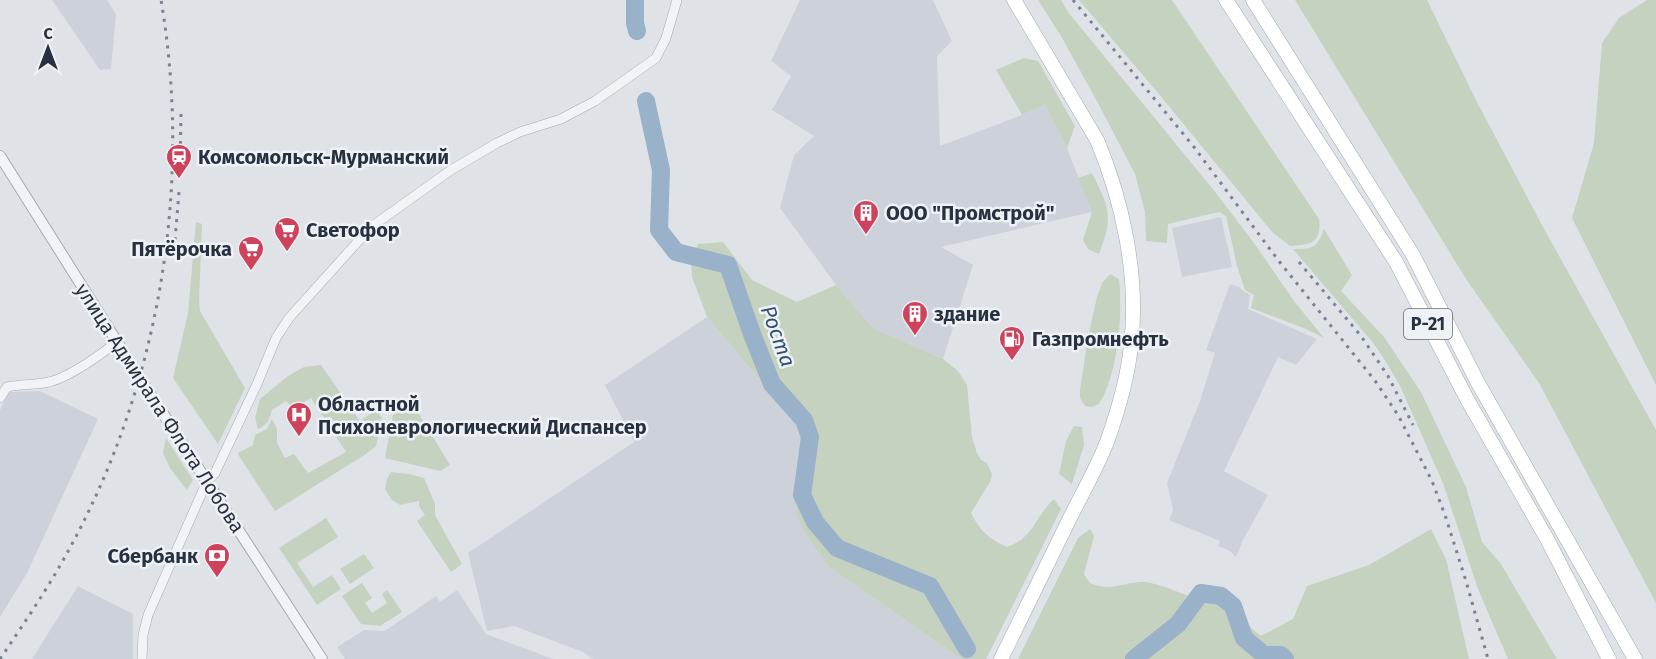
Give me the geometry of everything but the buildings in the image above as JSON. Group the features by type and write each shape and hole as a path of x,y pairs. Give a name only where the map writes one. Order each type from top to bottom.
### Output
{"main road":[{"path":"1001,659 1106,442 1123,389 1131,345 1133,313 1126,235 1106,161 1097,140 1014,0"},
{"name":"Р-21","path":"1226,0 1396,262 1468,401 1547,539 1609,659"},
{"name":"Р-21","path":"1253,0 1413,255 1478,383 1635,659"}],"street":[{"path":"142,659 143,634 148,615 207,481 215,473 276,338 289,318 371,227 460,164 520,132 561,119 594,101 656,58 666,38 676,0"},
{"name":"улица Адмирала Флота Лобова","path":"0,156 322,659"},
{"path":"0,398 7,387 58,380 117,342"}],"shaded area":[{"path":"52,0 107,0 116,14 111,69 100,70"},
{"path":"800,0 933,0 952,41 937,56 940,146 1045,105 1067,148 1092,212 941,247 973,265 943,359 873,328 836,285 780,208 794,155 814,136 772,110 791,76 771,61"},
{"path":"1221,217 1232,267 1182,277 1172,228"},
{"path":"1230,284 1250,295 1248,309 1317,339 1296,365 1278,357 1224,471 1268,495 1236,557 1230,551 1218,546 1220,541 1169,520 1173,510 1167,483 1200,401 1215,353 1206,350"},
{"path":"707,317 807,436 805,457 829,567 961,659 593,659 583,652 514,626 487,631 468,553 634,442 605,385"},
{"path":"40,391 98,419 27,573 0,617 0,410 9,392"},
{"path":"78,586 133,614 133,659 32,659"},
{"path":"457,590 486,634 553,659 345,659 337,647 364,630 385,631 436,596 440,602"}],"green space":[{"path":"1038,0 1061,0 1068,12 1216,193 1294,301 1324,338 1251,308 1254,295 1245,290 1226,216 1219,212 1168,224 1167,243 1146,241 1145,212 1135,174 1061,36"},
{"path":"1079,0 1172,0 1319,219 1319,233 1314,241 1304,245 1290,246 1272,232"},
{"path":"1295,0 1427,0 1477,102 1543,227 1656,430 1656,603 1539,383 1466,279"},
{"path":"1647,0 1656,0 1656,385 1572,218 1594,143 1602,43 1619,18"},
{"path":"1024,58 1038,61 1075,126 1067,148 1045,105 1022,115 996,70"},
{"path":"1092,173 1108,212 1107,231 1099,254 1088,249 1083,240 1092,212 1078,178"},
{"path":"196,222 202,224 200,311 245,388 218,444 173,378 188,313"},
{"path":"1324,229 1352,275 1341,291 1384,337 1421,392 1466,487 1482,542 1501,564 1557,659 1508,659 1478,589 1443,483 1400,386 1374,344 1293,249 1310,248 1319,240"},
{"path":"723,242 752,280 797,302 836,285 873,328 943,359 958,371 967,385 972,437 977,453 981,460 987,463 992,474 991,480 971,513 978,525 990,537 1007,547 1029,532 1054,499 1061,509 986,659 961,659 829,567 806,534 796,515 807,436 707,317 692,277 691,261 698,244"},
{"path":"1110,274 1119,279 1120,293 1115,360 1111,377 1099,404 1092,407 1085,406 1080,398 1080,390 1088,337 1097,297 1102,283"},
{"path":"321,365 360,421 376,410 382,418 376,446 275,511 238,453 253,445 255,435 267,429 272,419 277,429 277,443 285,458 294,454 308,473 346,452 311,398 294,408 286,401 272,410 268,421 258,429 255,418 260,399 288,376 304,367"},
{"path":"411,401 450,465 440,471 385,458 393,415"},
{"path":"1074,426 1082,427 1084,445 1072,484 1059,474 1066,441"},
{"path":"166,438 193,480 187,490 170,468 163,453"},
{"path":"391,472 424,478 435,504 435,515 462,564 451,572 417,521 425,515 419,506 419,501 400,505 392,500 385,489"},
{"path":"326,518 338,537 297,563 313,587 332,575 341,589 317,605 279,548"},
{"path":"1090,529 1094,536 1084,574 1090,583 1110,587 1146,582 1192,597 1214,601 1229,609 1261,636 1293,619 1307,586 1369,565 1431,529 1446,559 1469,659 1018,659 1078,538"},
{"path":"364,554 374,568 350,584 340,569"},
{"path":"362,583 372,598 365,603 372,613 387,603 382,594 387,590 402,612 380,626 361,624 342,596"}],"waterway":[{"name":"Роста","path":"635,0 637,31"},
{"name":"Роста","path":"646,101 661,170 659,230 676,252 728,265 772,384 804,420 810,437 802,495 815,522 837,548 930,586 967,649"},
{"name":"Роста","path":"1134,659 1178,624 1201,593 1221,596 1233,606 1244,638 1264,655 1281,655 1285,659"}],"railway":[{"path":"0,659 66,555 98,491 125,424 145,356 160,285 170,214 173,143 170,71 161,0"},
{"path":"1073,0 1194,147 1278,260 1376,382 1398,415 1432,481 1445,515 1488,659"},
{"path":"180,162 181,114"},
{"path":"175,240 179,192"},
{"path":"1299,262 1361,336 1388,376 1413,425"}],"place":[{"name":"Комсомольск-Мурманский","path":"179,180"},
{"name":"ООО \"Промстрой\"","path":"866,236"},
{"name":"Светофор","path":"287,253"},
{"name":"Пятёрочка","path":"251,272"},
{"name":"здание","path":"915,337"},
{"name":"Газпромнефть","path":"1012,362"},
{"name":"Областной Психоневрологический Диспансер","path":"299,438"},
{"name":"Сбербанк","path":"217,579"}]}
